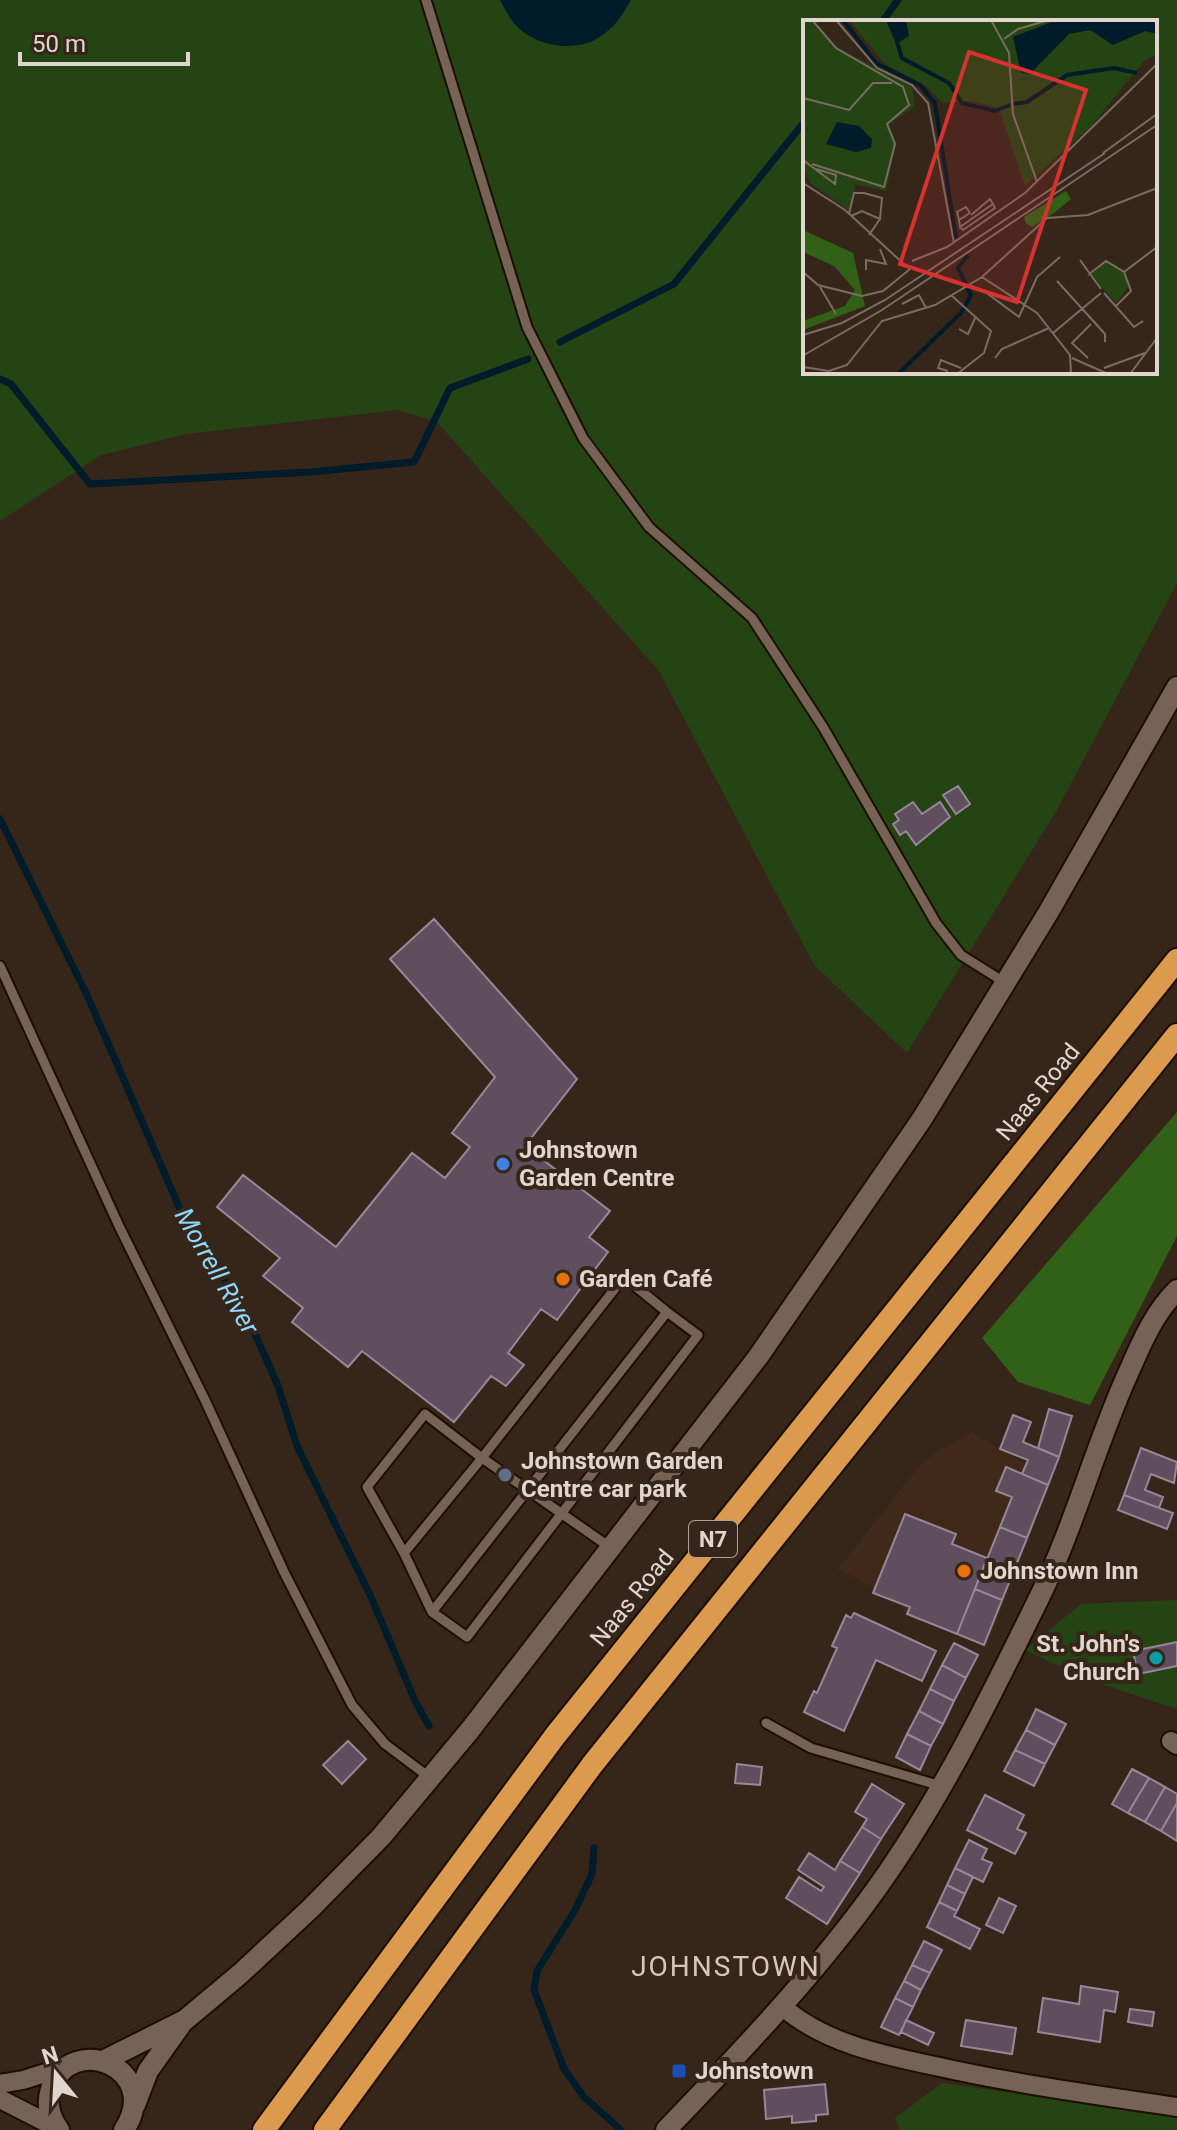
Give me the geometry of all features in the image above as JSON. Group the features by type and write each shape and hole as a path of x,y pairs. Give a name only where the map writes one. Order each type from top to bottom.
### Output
{"highway":[{"name":"Naas Road","path":"264,2130 555,1736 1177,960"},
{"name":"N7","path":"325,2130 592,1765 1177,1035"}],"street":[{"path":"103,2061 185,2020 240,1974 381,1837 470,1730 758,1357 922,1119 1048,913 1177,687"},
{"path":"666,2130 783,2007 867,1902 941,1786 1057,1560 1104,1430 1145,1335 1163,1304 1177,1290"},
{"path":"783,2007 825,2033 895,2057 1004,2082 1177,2107"},
{"path":"124,2130 148,2071 185,2020"},
{"path":"0,2084 91,2059 103,2061 123,2073 134,2095 134,2106"},
{"path":"58,2129 51,2117 49,2095 53,2084 68,2066"},
{"path":"0,2099 58,2129"}],"lane":[{"path":"426,0 527,327 583,438 649,527 752,618 823,727 936,923 961,955 1004,982"},
{"path":"0,966 119,1226 205,1400 284,1572 352,1705 385,1744 429,1778"},
{"path":"404,1553 482,1458 624,1277 698,1335 563,1515 467,1637 432,1612 367,1487 425,1414 482,1458 526,1490 563,1515 611,1548"},
{"path":"432,1612 667,1312"},
{"path":"766,1723 811,1748 941,1786"}],"shaded area":[{"path":"972,1432 1052,1481 987,1646 909,1617 891,1596 838,1569 922,1463"}],"green space":[{"path":"0,0 1177,0 1177,583 1058,808 907,1053 814,965 659,671 437,422 398,410 186,434 101,455 0,521"},
{"path":"1177,1112 1177,1236 1090,1405 1018,1382 982,1338"},
{"path":"1177,1600 1177,1709 1089,1680 1025,1650 1081,1604"},
{"path":"942,2083 1177,2116 1177,2130 900,2130 895,2118"}],"water":[{"path":"500,0 631,0 604,34 593,41 569,46 544,42 522,31 511,20"}],"building":[{"path":"958,786 970,804 956,814 943,795"},
{"path":"913,802 922,814 940,802 950,817 916,845 906,831 900,835 893,824 899,820 895,814"},
{"name":"Johnstown Garden Centre","path":"434,919 577,1079 525,1146 610,1211 589,1237 608,1252 557,1320 541,1309 508,1353 524,1365 506,1386 491,1376 454,1422 362,1351 348,1367 292,1322 303,1308 263,1276 280,1258 217,1207 243,1175 336,1247 412,1153 445,1178 470,1147 452,1133 495,1077 390,959"},
{"path":"1049,1409 1072,1416 1059,1457 1038,1448"},
{"path":"1013,1415 1031,1422 1023,1442 1059,1457 1048,1485 1022,1474 1028,1460 1000,1449"},
{"path":"1141,1448 1177,1462 1174,1483 1151,1474 1145,1490 1163,1497 1159,1508 1124,1495"},
{"path":"1006,1467 1048,1485 1027,1538 1000,1527 1012,1497 996,1491"},
{"path":"1124,1495 1173,1513 1167,1529 1118,1510"},
{"path":"905,1514 956,1534 952,1544 987,1558 957,1634 907,1614 910,1607 873,1593"},
{"path":"1000,1527 1027,1538 1002,1600 975,1589"},
{"path":"975,1589 1002,1600 984,1645 957,1634"},
{"path":"854,1613 936,1651 922,1681 876,1660 844,1731 804,1712 814,1691 817,1693 837,1648 832,1646 846,1615 851,1618"},
{"name":"St. John's Church","path":"1177,1642 1177,1666 1138,1674 1133,1651"},
{"path":"954,1643 978,1655 966,1678 942,1665"},
{"path":"942,1665 966,1678 954,1701 930,1689"},
{"path":"930,1689 954,1701 943,1724 919,1711"},
{"path":"1036,1709 1066,1724 1055,1745 1026,1730"},
{"path":"919,1711 943,1724 931,1746 907,1734"},
{"path":"1026,1730 1055,1745 1045,1764 1015,1750"},
{"path":"907,1734 931,1746 920,1770 896,1757"},
{"path":"348,1741 366,1759 342,1784 323,1765"},
{"path":"1015,1750 1045,1764 1034,1786 1004,1771"},
{"path":"737,1764 762,1767 760,1785 735,1783"},
{"path":"1132,1769 1149,1778 1128,1813 1112,1804"},
{"path":"1149,1778 1165,1787 1145,1822 1128,1813"},
{"path":"872,1784 904,1804 881,1839 862,1827 867,1819 855,1812"},
{"path":"1165,1787 1177,1794 1177,1803 1161,1831 1145,1822"},
{"path":"985,1795 1024,1815 1017,1829 1026,1833 1015,1854 967,1830"},
{"path":"1177,1803 1177,1841 1161,1831"},
{"path":"862,1827 881,1839 860,1873 840,1861"},
{"path":"969,1840 987,1849 982,1859 992,1863 983,1882 955,1868"},
{"path":"809,1853 835,1870 840,1861 860,1873 827,1924 786,1898 799,1877 821,1891 824,1887 798,1870"},
{"path":"955,1868 973,1877 965,1894 947,1885"},
{"path":"947,1885 965,1894 957,1911 939,1902"},
{"path":"999,1898 1016,1906 1003,1933 986,1925"},
{"path":"939,1902 957,1911 954,1916 980,1929 970,1949 927,1927"},
{"path":"924,1941 942,1950 930,1973 912,1965"},
{"path":"912,1965 930,1973 921,1990 904,1981"},
{"path":"904,1981 921,1990 913,2007 895,1998"},
{"path":"1081,1986 1118,1992 1115,2012 1104,2010 1100,2042 1038,2032 1043,1998 1079,2004"},
{"path":"895,1998 913,2007 899,2035 881,2027"},
{"path":"1130,2009 1154,2012 1152,2026 1128,2022"},
{"path":"906,2020 934,2033 928,2045 901,2032"},
{"path":"966,2020 1016,2028 1012,2054 961,2046"},
{"path":"825,2084 828,2114 816,2115 816,2121 792,2123 792,2116 766,2119 764,2090"}],"waterway":[{"path":"883,20 898,0"},
{"path":"560,342 674,284 803,123"},
{"path":"0,379 11,384 90,484 311,472 414,462 450,388 528,359"},
{"name":"Morrell River","path":"0,819 87,995 180,1209 213,1256 253,1329 278,1386 297,1446 371,1597 415,1701 429,1726"},
{"path":"594,1848 592,1874 575,1910 537,1971 534,1990 564,2069 584,2097 621,2130"}],"place":[{"name":"Johnstown Garden Centre","path":"503,1164"},
{"name":"Garden Café","path":"563,1279"},
{"name":"Johnstown Garden Centre car park","path":"505,1475"},
{"name":"Johnstown Inn","path":"964,1571"},
{"name":"St. John's Church","path":"1156,1658"},
{"name":"Johnstown","path":"679,2071"}],"district":[{"name":"JOHNSTOWN","path":"726,1966"}]}
